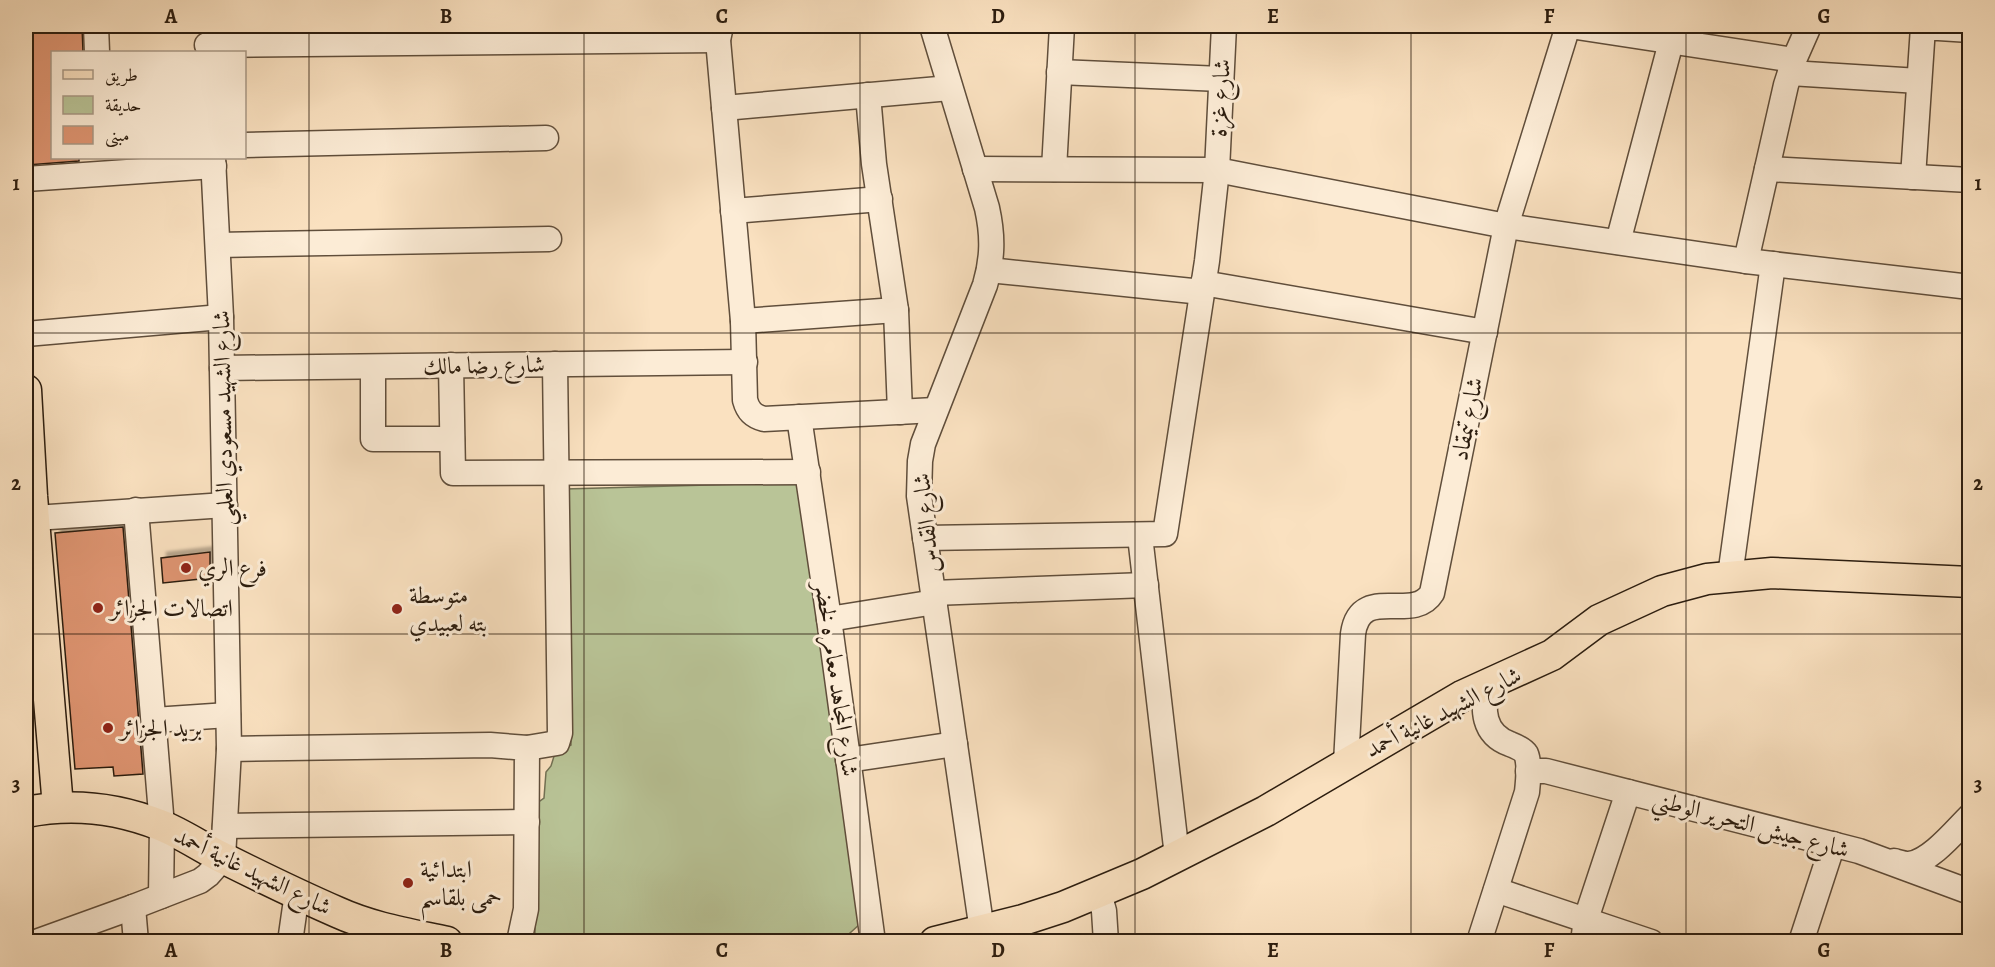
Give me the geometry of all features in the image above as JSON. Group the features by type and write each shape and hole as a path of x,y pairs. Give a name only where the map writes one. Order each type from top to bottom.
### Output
{"main road":[{"path":"26,390 31,504 58,807"},
{"name":"شارع الشهيد غانية أحمد","path":"935,942 1063,907 1099,893 1177,856 1266,811 1486,684 1545,659 1599,620 1641,599 1684,584 1730,576 1772,573 1970,582"},
{"name":"شارع الشهيد غانية أحمد","path":"26,812 58,807 117,812 162,826 223,858 358,921 447,942"}],"street":[{"path":"96,26 97,51"},
{"name":"شارع القدس","path":"932,26 975,169 990,223 992,239 989,270 923,444 919,496 982,931"},
{"path":"1054,169 1062,26"},
{"name":"شارع غزة","path":"1140,536 1165,534 1203,287 1217,170 1224,26"},
{"path":"1569,26 1673,33 1792,67 1919,81"},
{"name":"شارع تيمقاد","path":"1346,763 1356,621 1366,610 1379,606 1418,605 1426,601 1431,593 1506,226 1569,26"},
{"path":"1746,261 1792,67 1809,26"},
{"path":"1913,177 1923,27 1970,30"},
{"path":"207,41 513,34 720,33 724,108 743,321 745,400 751,413 764,419 935,410"},
{"path":"1618,242 1673,33"},
{"path":"1059,72 1221,79"},
{"path":"724,108 950,88"},
{"path":"868,95 874,164 896,310 900,412"},
{"path":"246,145 546,138"},
{"path":"26,179 105,165 214,162"},
{"name":"شارع الشهيد مسعودي العلمي","path":"214,162 221,317 229,749 223,858"},
{"path":"975,169 1217,170 1506,226 1746,261 1970,287"},
{"path":"1767,169 1970,180"},
{"path":"733,211 880,199"},
{"path":"218,245 549,239"},
{"path":"1730,576 1773,264"},
{"path":"989,270 1203,287 1485,332"},
{"path":"743,321 896,310"},
{"path":"26,334 221,317"},
{"name":"شارع رضا مالك","path":"222,368 745,362"},
{"path":"229,749 490,745 527,748 557,743 560,733 555,364"},
{"path":"451,366 453,473 807,472"},
{"path":"373,367 373,439 452,439"},
{"name":"شارع المجاهد معامره لخضر","path":"799,417 873,942"},
{"path":"31,504 136,510 225,505"},
{"path":"136,510 162,826 161,896"},
{"path":"926,538 1140,536 1177,856"},
{"path":"829,619 934,598 1146,585"},
{"path":"1479,942 1527,792 1528,771 1526,754 1519,748 1501,741 1491,732 1483,708 1486,684"},
{"path":"154,720 228,716"},
{"path":"848,760 955,744"},
{"path":"519,942 526,909 527,748"},
{"name":"شارع جيش التحرير الوطني","path":"1528,771 1546,771 1833,844 1970,892"},
{"path":"1584,930 1628,792"},
{"path":"1880,859 1908,864 1920,860 1948,838 1970,816"},
{"path":"225,826 527,822"},
{"path":"1801,942 1833,844"},
{"path":"36,942 200,880 208,875 223,858"},
{"path":"1496,890 1584,930 1652,942"},
{"path":"290,942 297,893"},
{"path":"1099,893 1104,911 1106,942"},
{"path":"133,907 136,942"}],"green space":[{"path":"801,484 860,924 841,941 538,941 535,936 533,806 544,798 546,772 551,766 555,753 571,745 565,489"}],"building":[{"path":"43,26 82,26 83,51 51,51 51,159 79,159 79,161 27,165 26,30"},
{"name":"اتصالات الجزائر","path":"123,527 143,774 114,776 113,767 75,769 55,533"},
{"name":"فرع الري","path":"210,552 210,578 163,583 161,558"}],"place":[{"name":"فرع الري","path":"186,568"},
{"name":"اتصالات الجزائر","path":"98,608"},
{"name":"متوسطة بته لعبيدي","path":"397,609"},
{"name":"بريد الجزائر","path":"108,728"},
{"name":"ابتدائية حمى بلقاسم","path":"408,883"}]}
